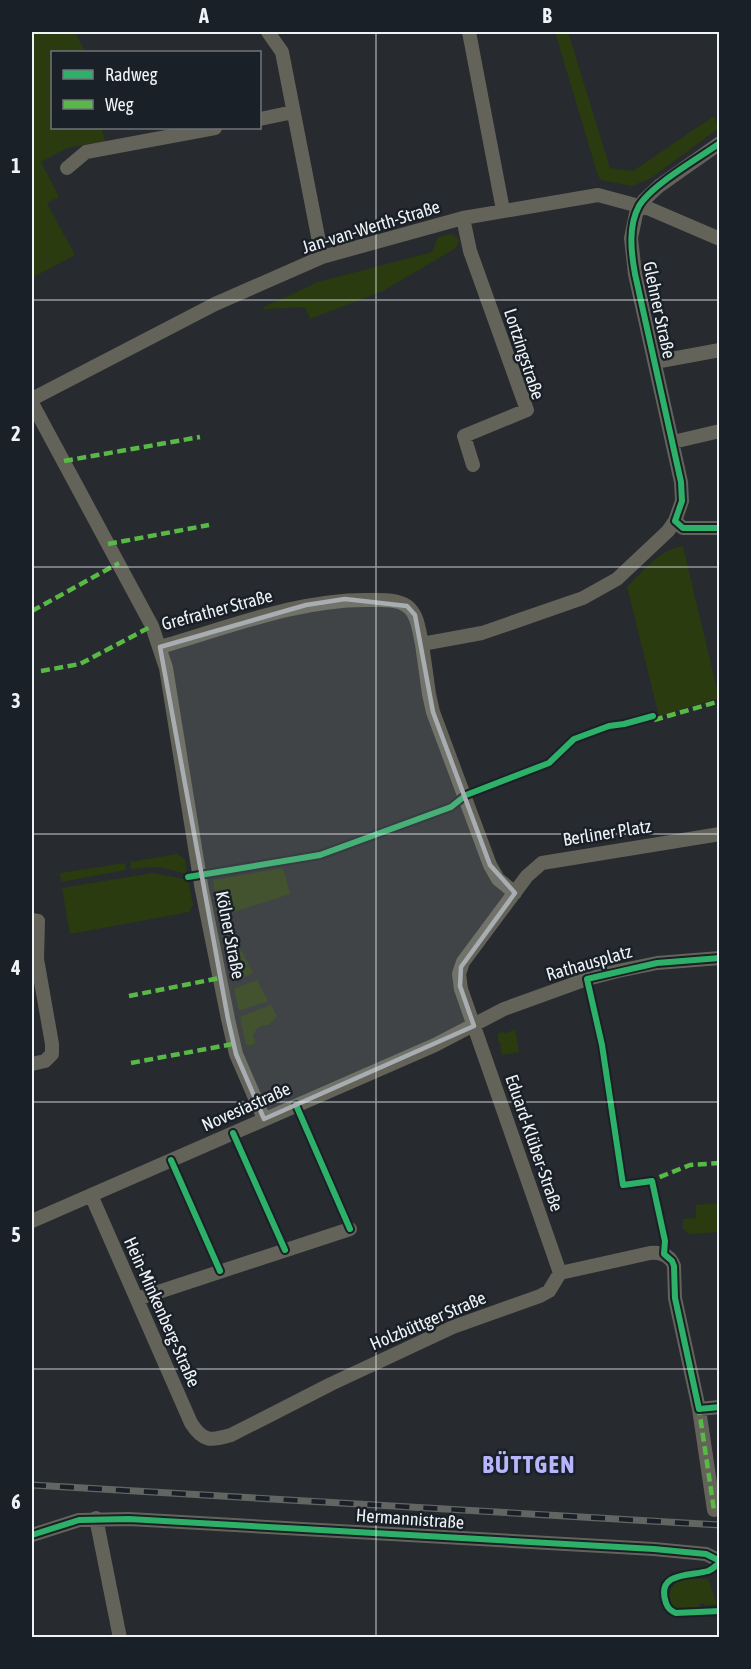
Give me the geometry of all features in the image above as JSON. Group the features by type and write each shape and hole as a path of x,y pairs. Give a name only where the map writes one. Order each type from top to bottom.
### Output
{"street":[{"path":"267,32 282,52 322,257"},
{"path":"469,32 503,210"},
{"path":"261,119 293,112"},
{"path":"67,168 86,152 210,129"},
{"path":"639,206 659,186 720,143"},
{"name":"Jan-van-Werth-Straße","path":"32,401 215,304 322,257 463,218 598,195 639,206 720,239"},
{"name":"Glehner Straße","path":"639,206 632,232 632,258 682,492 680,509 675,521"},
{"name":"Lortzingstraße","path":"463,218 470,251 527,410 464,436 473,465"},
{"path":"655,362 720,350"},
{"name":"Grefrather Straße","path":"32,401 152,626 160,647 306,605 345,599 388,601 404,605 415,615 422,644"},
{"path":"673,442 720,431"},
{"path":"474,1026 461,989 461,967 514,893 498,879 490,865 434,712 422,644 482,633 583,598 622,575 675,521 683,528 720,528"},
{"name":"Kölner Straße","path":"160,647 166,669 206,913 228,1018 236,1054 264,1119"},
{"name":"Berliner Platz","path":"514,893 532,870 549,861 720,834"},
{"path":"32,1064 45,1061 52,1054 37,959 35,920"},
{"name":"Rathausplatz","path":"474,1026 504,1009 587,979 657,963 720,958"},
{"name":"Novesiastraße","path":"32,1221 474,1026"},
{"name":"Eduard-Klüber-Straße","path":"474,1026 560,1273"},
{"name":"Hein-Minkenberg-Straße","path":"91,1195 191,1423 198,1434 206,1439"},
{"path":"137,1299 350,1229"},
{"path":"560,1273 650,1253 664,1254 672,1261 675,1298 699,1410 714,1510"},
{"name":"Holzbüttger Straße","path":"206,1439 218,1439 231,1435 331,1384 453,1327 540,1296 549,1291 560,1273"},
{"path":"699,1410 720,1407"},
{"path":"96,1518 120,1638"},
{"name":"Hermannistraße","path":"32,1535 62,1524 96,1518 330,1529 654,1549 706,1554 720,1561"}],"highlighted area":[{"path":"345,599 407,606 415,615 433,712 490,865 515,893 461,967 460,986 474,1026 264,1119 236,1054 228,1019 160,647 306,605"}],"green space":[{"path":"32,32 75,32 84,51 51,51 51,129 102,129 105,141 67,148 41,162 59,197 47,203 75,255 32,278"},
{"path":"555,32 568,32 610,168 633,171 714,116 719,128 651,178 632,186 601,180"},
{"path":"451,234 459,240 456,248 383,291 310,319 305,307 264,309 318,282 432,252 438,237"},
{"path":"683,546 719,698 659,716 627,587 659,556"},
{"path":"177,854 185,859 187,874 160,867 131,869 130,862"},
{"path":"125,863 126,870 61,882 60,873"},
{"path":"283,868 290,894 224,915 216,901 213,880"},
{"path":"153,873 188,880 193,905 189,912 70,934 62,888"},
{"path":"234,930 240,948 227,953 223,934"},
{"path":"242,951 253,973 234,982 227,957"},
{"path":"257,980 268,1001 239,1011 234,989"},
{"path":"271,1005 277,1016 269,1025 256,1030 253,1039 255,1043 246,1045 240,1017"},
{"path":"515,1029 519,1052 502,1055 498,1033 504,1032 505,1034"},
{"path":"719,1203 719,1232 690,1234 683,1229 683,1219 696,1218 696,1205"},
{"path":"686,1579 708,1579 717,1604 705,1606 704,1603 699,1604 700,1607 684,1611 672,1606 669,1595 676,1583"}],"railway":[{"path":"32,1485 720,1525"}],"marked path":[{"path":"64,461 200,437"},
{"path":"108,544 209,525"},
{"path":"32,611 119,563"},
{"path":"41,671 80,664 152,626"},
{"path":"654,720 720,701"},
{"path":"129,996 220,978"},
{"path":"131,1063 233,1044"},
{"path":"647,1182 690,1165 720,1163"},
{"path":"702,1409 699,1409 714,1510"}],"cycle path":[{"path":"720,143 676,172 645,198 633,222 631,239 635,274 681,482 682,501 675,521 683,528 720,528"},
{"path":"188,877 320,855 451,807 466,795 549,763 574,739 609,726 653,716"},
{"path":"720,958 657,963 587,979 602,1045 623,1185 652,1181 665,1241 664,1254 674,1266 675,1298 699,1409 720,1407"},
{"path":"296,1105 350,1229"},
{"path":"233,1133 285,1250"},
{"path":"171,1160 220,1271"},
{"path":"32,1535 79,1520 129,1519 654,1549 706,1554 720,1561"},
{"path":"720,1563 711,1570 670,1580 664,1593 668,1607 676,1613 720,1611"}],"district":[{"name":"BÜTTGEN","path":"529,1465"}]}
